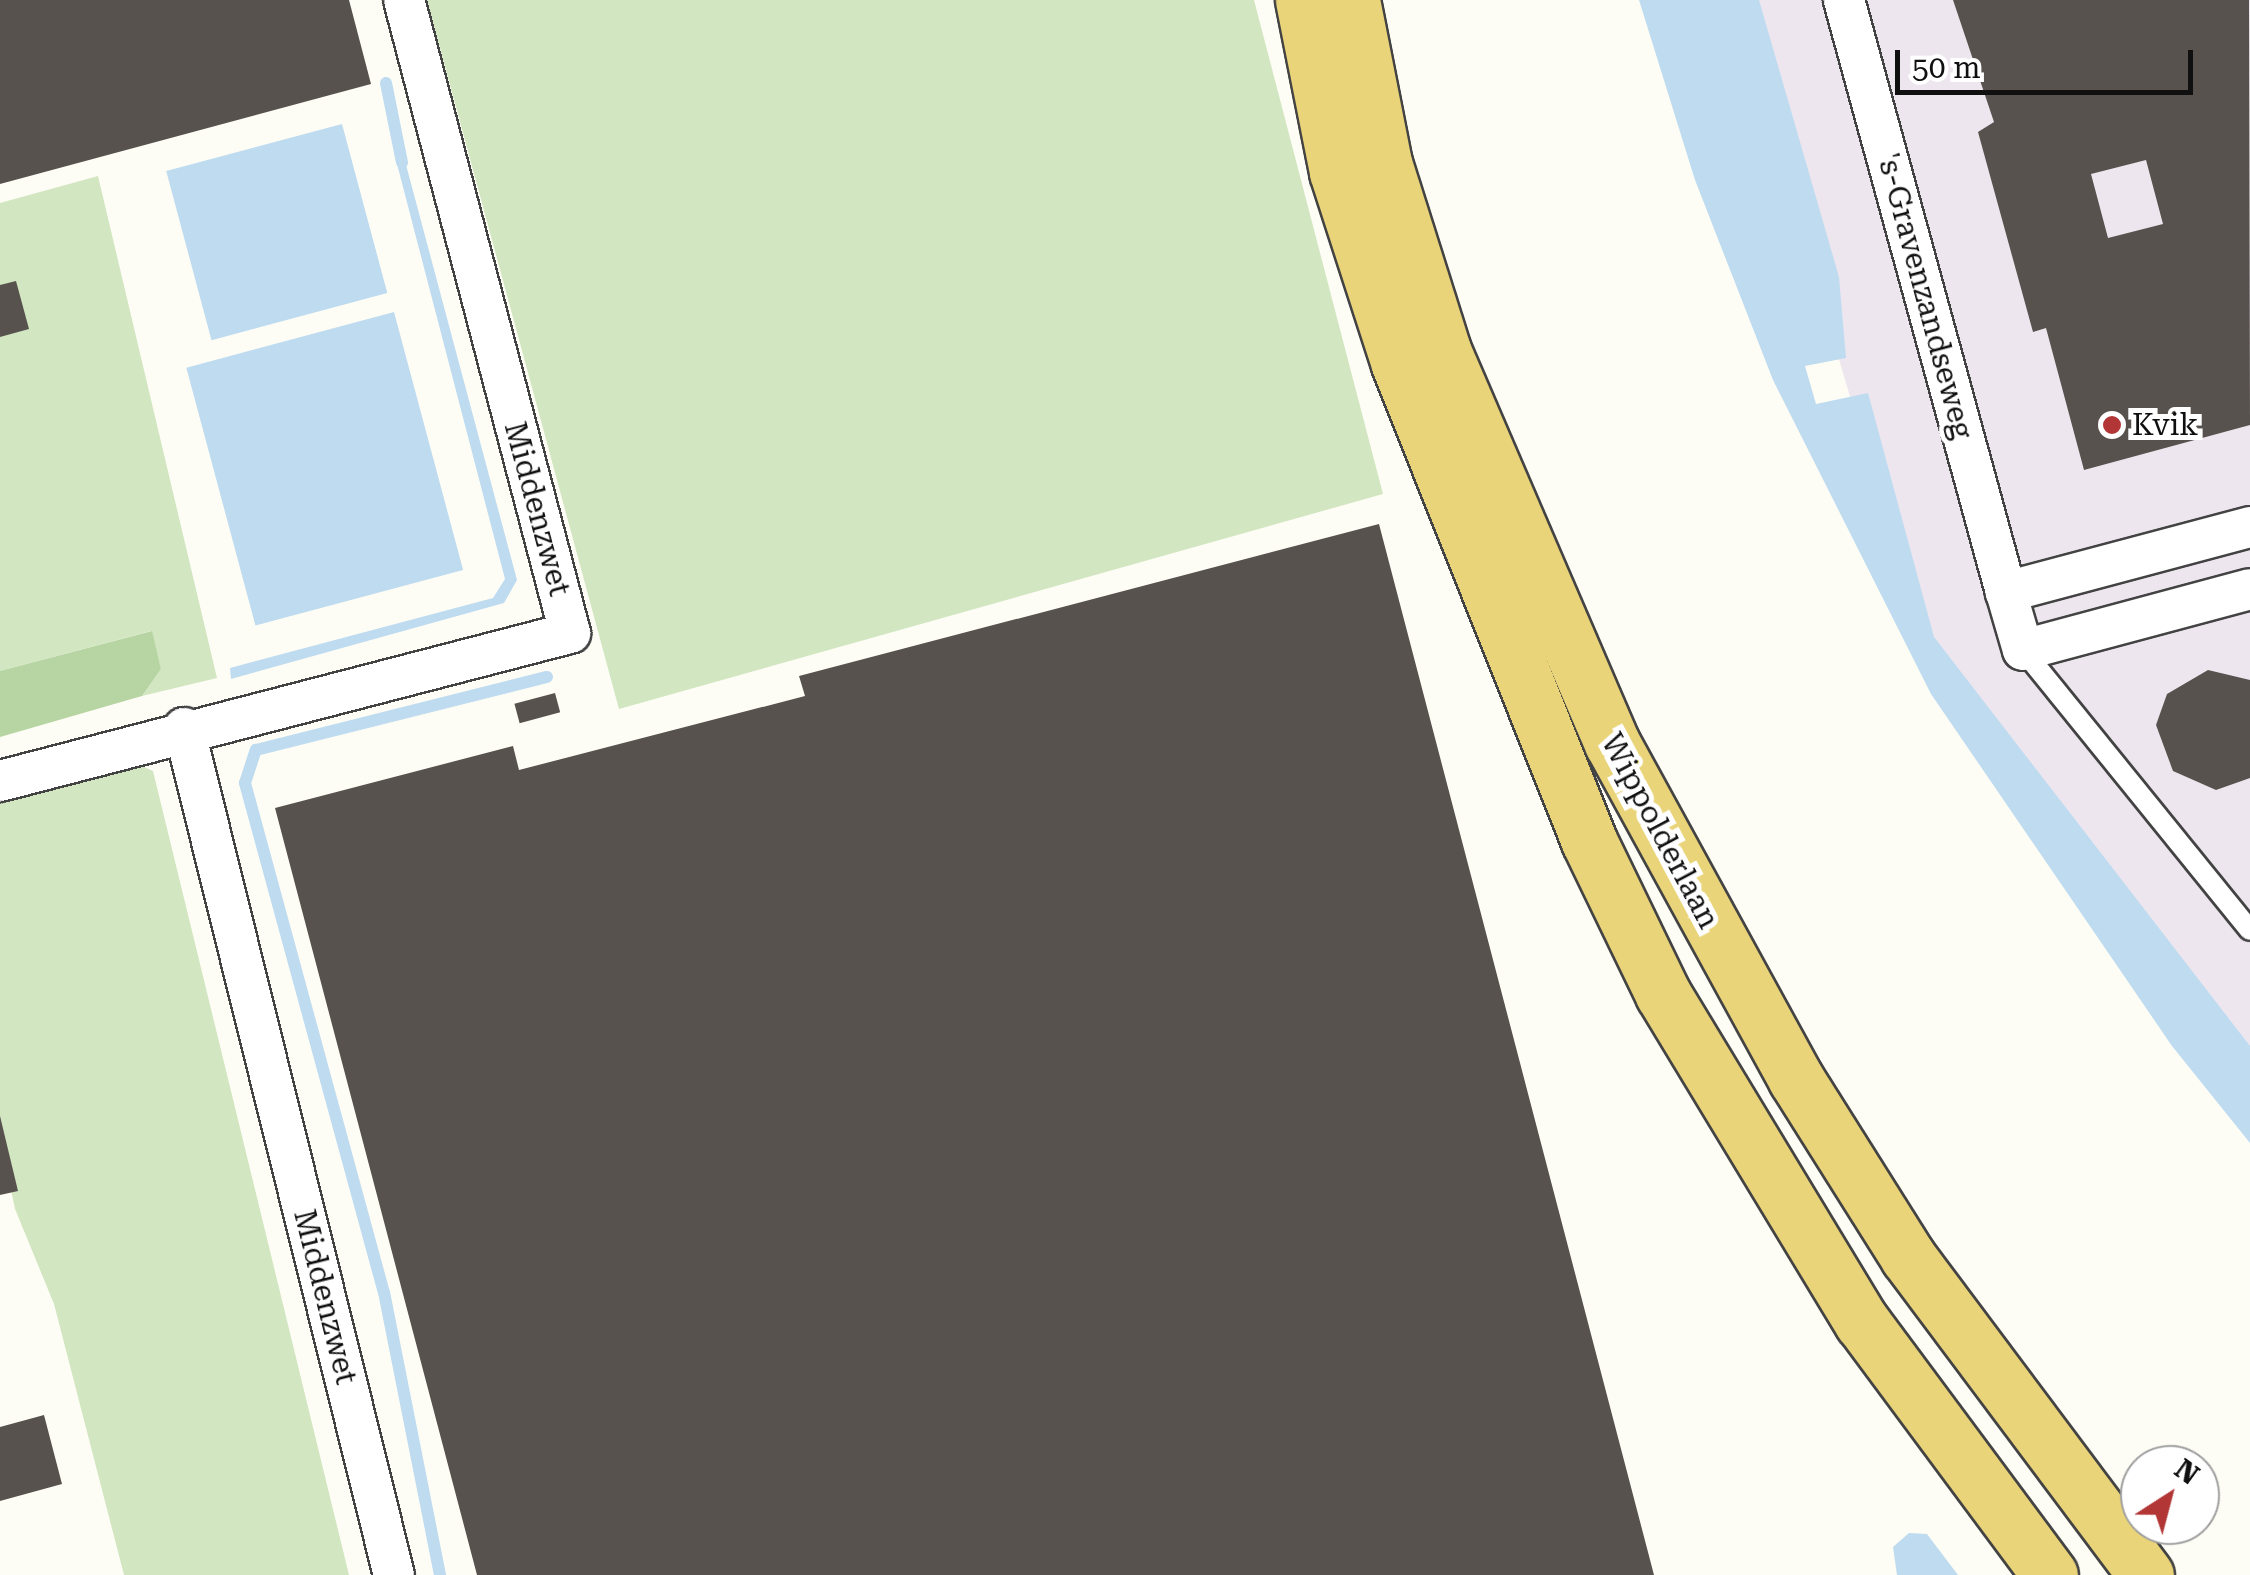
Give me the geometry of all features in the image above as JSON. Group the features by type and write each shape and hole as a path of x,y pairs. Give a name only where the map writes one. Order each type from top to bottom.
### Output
{"main road":[{"name":"Wippolderlaan","path":"1303,0 1338,172 1399,364 1589,842 1663,994 1862,1322 2050,1575"},
{"name":"Wippolderlaan","path":"1352,0 1376,130 1444,353 1612,742 1796,1079 1908,1258 2146,1575"}],"street":[{"name":"Middenzwet","path":"0,780 184,728 570,633 404,0"},
{"name":"'s-Gravenzandseweg","path":"1844,0 2023,650"},
{"path":"2006,592 2250,527"},
{"path":"2023,650 2250,589"},
{"name":"Middenzwet","path":"184,728 394,1575"}],"lane":[{"path":"2023,650 2250,930"}],"shaded area":[{"path":"1732,0 2250,0 2250,1064 1924,645"}],"green space":[{"path":"427,0 1254,0 1383,494 619,709"},
{"path":"98,176 217,678 142,696 161,669 151,631 0,671 0,203"},
{"path":"152,631 161,669 142,696 0,737 0,671"},
{"path":"126,759 153,771 349,1575 124,1575 54,1304 15,1209 0,1138 0,792"}],"water":[{"path":"1639,0 1759,0 1839,277 1846,358 1805,366 1816,404 1868,393 1934,637 2250,1046 2250,1143 2172,1046 1931,694 1773,380 1695,180"},
{"path":"342,124 387,293 211,340 166,171"},
{"path":"405,161 517,580 504,603 231,679 230,668 493,598 505,579 397,164"},
{"path":"394,312 463,570 255,626 186,368"},
{"path":"1909,1533 1927,1534 1958,1575 1897,1575 1893,1547"}],"building":[{"path":"0,0 349,0 371,84 0,184"},
{"path":"1953,0 2249,0 2250,425 2084,470 2046,328 2033,332 1978,132 1994,122","holes":["2146,160 2163,224 2108,238 2091,174"]},
{"path":"16,281 29,329 0,337 0,285"},
{"path":"1379,524 1654,1575 477,1575 275,808 513,746 519,770 805,696 799,676"},
{"path":"2208,670 2250,680 2250,778 2216,790 2173,771 2156,725 2167,694"},
{"path":"555,693 560,712 520,723 514,704"},
{"path":"0,1116 18,1191 0,1195"},
{"path":"44,1415 62,1484 0,1501 0,1427"}],"waterway":[{"path":"386,83 402,162"},
{"path":"440,1575 384,1293 245,783 256,750 547,677"}],"place":[{"name":"Kvik","path":"2112,425"}]}
